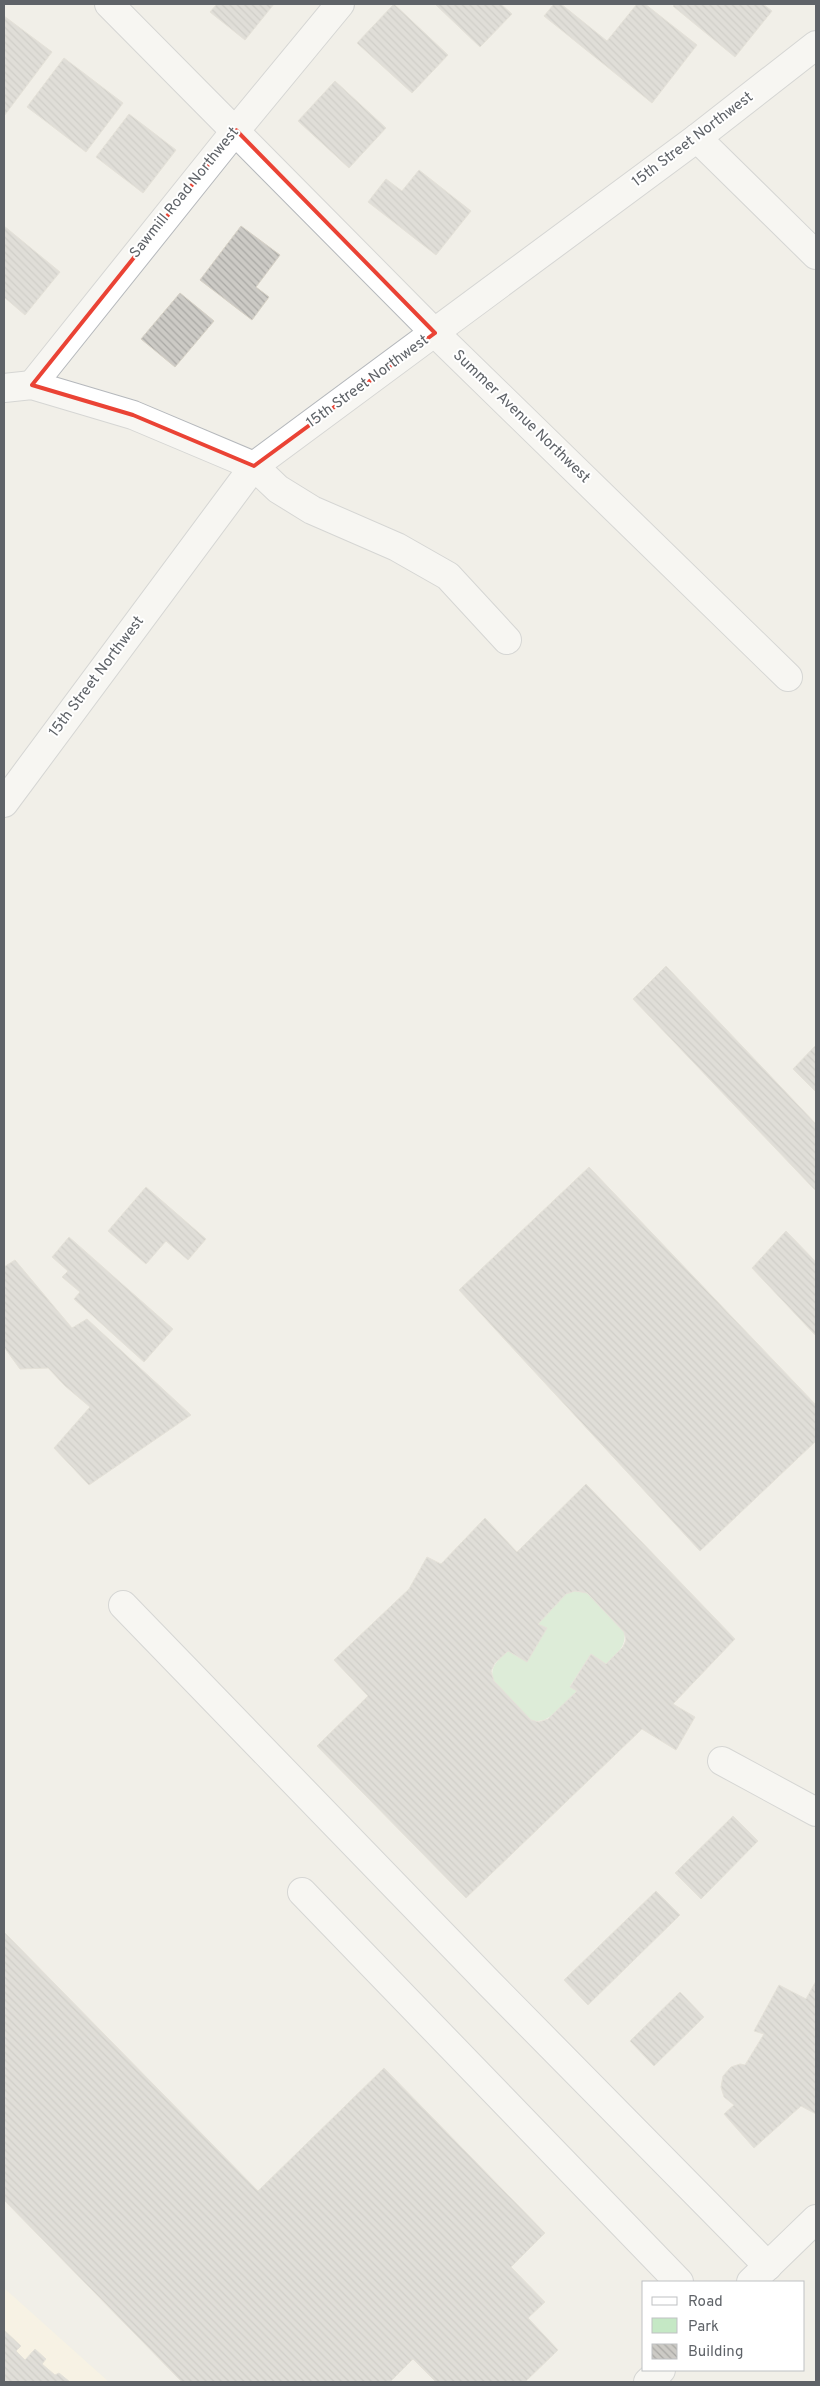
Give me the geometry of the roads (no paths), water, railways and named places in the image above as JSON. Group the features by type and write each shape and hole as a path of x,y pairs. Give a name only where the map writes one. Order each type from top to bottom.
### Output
{"street":[{"name":"Summer Avenue Northwest","path":"109,4 236,130 435,333 788,677"},
{"name":"Sawmill Road Northwest","path":"32,385 236,130 340,4"},
{"name":"15th Street Northwest","path":"4,803 254,466 697,138 816,45"},
{"path":"697,138 816,255"},
{"path":"4,388 32,385 133,415 254,466 278,490 312,510 397,547 448,576 507,640"},
{"path":"123,1605 489,1983 760,2274 816,2218"},
{"path":"722,1761 816,1812"},
{"path":"302,1892 678,2281"},
{"path":"648,2382 660,2371"}]}
